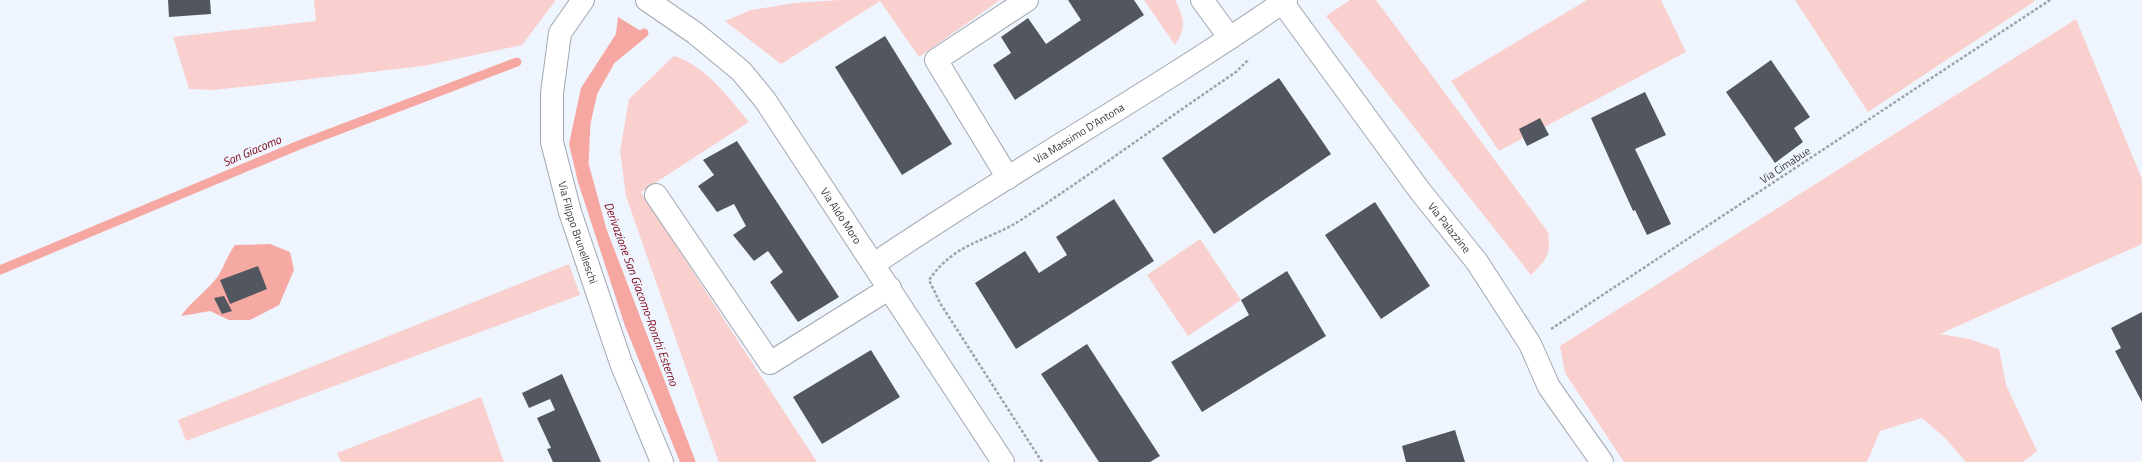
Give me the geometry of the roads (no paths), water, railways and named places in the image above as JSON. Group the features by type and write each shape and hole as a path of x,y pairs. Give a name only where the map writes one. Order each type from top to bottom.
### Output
{"street":[{"name":"Via Filippo Brunelleschi","path":"583,0 560,33 552,93 552,142 570,212 619,356 662,462"},
{"name":"Via Aldo Moro","path":"647,0 695,33 741,71 765,100 1003,462"},
{"path":"1008,178 936,60 1028,0"},
{"path":"1202,0 1230,38"},
{"name":"Via Massimo D'Antona","path":"874,264 934,224 1230,38 1284,1"},
{"name":"Via Palazzine","path":"1284,1 1420,191 1477,262 1530,344 1549,387 1602,462"},
{"path":"656,195 770,363 890,288"}],"waterway":[{"name":"Derivazione San Giacomo-Ronchi Esterno","path":"644,33 611,60 593,92 586,123 584,164 602,230 691,462"},
{"name":"San Giacomo","path":"0,270 299,145 517,62"}]}
